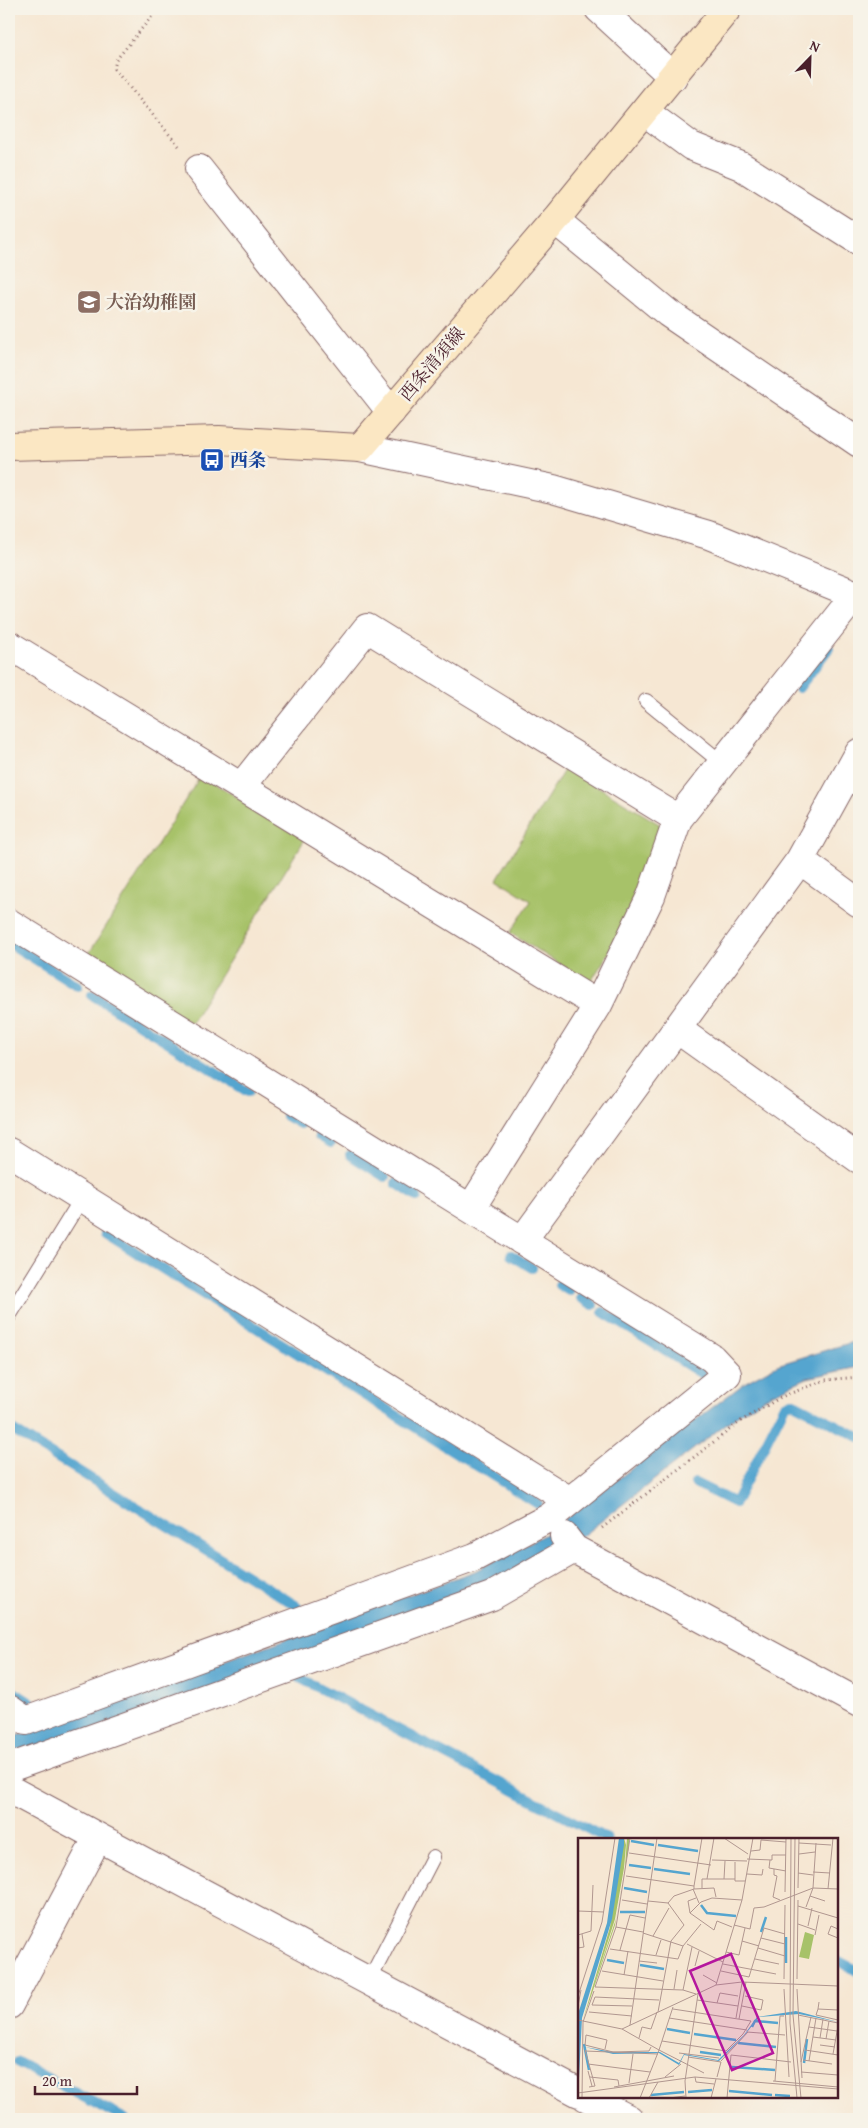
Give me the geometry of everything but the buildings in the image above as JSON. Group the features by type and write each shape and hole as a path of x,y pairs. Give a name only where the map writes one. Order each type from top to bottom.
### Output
{"main road":[{"name":"西条清須線","path":"360,448 555,220 728,9"},
{"path":"9,446 219,440 360,448"}],"street":[{"path":"599,9 673,77"},
{"path":"644,112 691,146 741,166 859,241"},
{"path":"199,169 391,412"},
{"path":"555,220 668,313 859,443"},
{"path":"360,448 554,488 709,535 858,595 678,819 651,896 598,1005 471,1208"},
{"path":"241,787 367,628 678,819"},
{"path":"9,645 598,1005"},
{"path":"522,1241 800,860 859,753"},
{"path":"800,860 859,903"},
{"path":"9,923 712,1358 727,1374 558,1514 475,1557 15,1719"},
{"path":"677,1029 859,1159"},
{"path":"9,1152 82,1198 558,1514 573,1548 859,1703"},
{"path":"9,1768 492,1596 573,1548"},
{"path":"9,1790 578,2092"},
{"path":"9,2005 98,1837"},
{"path":"588,2098 629,2119"}],"lane":[{"path":"646,701 722,763"},
{"path":"9,1316 82,1198"},
{"path":"369,1981 434,1857"}],"path":[{"path":"158,9 116,60 114,69 199,169"},
{"path":"573,1548 741,1421 781,1396 826,1380 859,1377"}],"green space":[{"path":"566,767 664,827 625,927 590,983 510,933 531,901 497,879"},
{"path":"201,775 305,839 191,1023 86,958"}],"water":[{"path":"853,1342 859,1342 859,1367 807,1378 771,1394 736,1416 581,1537 486,1590 9,1760 9,1739 475,1571 544,1535 746,1382 777,1365"}],"waterway":[{"path":"799,688 829,648"},
{"path":"9,943 78,986"},
{"path":"92,995 248,1092"},
{"path":"286,1116 300,1124"},
{"path":"319,1136 331,1143"},
{"path":"350,1155 385,1177"},
{"path":"396,1183 417,1197"},
{"path":"105,1233 538,1504"},
{"path":"511,1255 532,1268"},
{"path":"559,1285 569,1291"},
{"path":"581,1298 593,1305"},
{"path":"603,1312 702,1374"},
{"path":"695,1483 735,1503 785,1405 792,1402 859,1437"},
{"path":"9,1428 297,1606"},
{"path":"298,1677 605,1838"},
{"path":"9,1689 31,1703"},
{"path":"838,1961 859,1972"},
{"path":"17,2062 125,2119"}],"place":[{"name":"大治幼稚園","path":"89,302"},
{"name":"西条","path":"212,460"}]}
